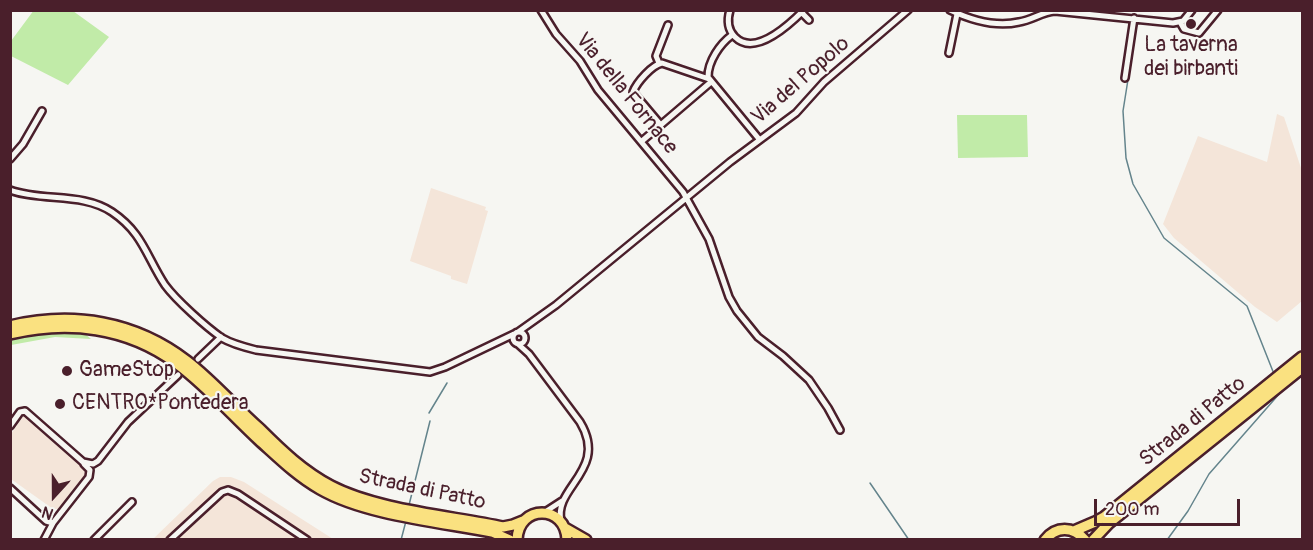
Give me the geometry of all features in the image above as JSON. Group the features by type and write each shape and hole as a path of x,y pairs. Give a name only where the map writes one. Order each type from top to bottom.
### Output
{"main road":[{"name":"Strada di Patto","path":"10,326 47,319 70,318 105,322 133,331 163,345 189,363 291,459 331,486 372,501 503,526 524,521"},
{"name":"Strada di Patto","path":"10,334 47,327 73,326 105,331 136,340 168,357 186,371 285,464 324,492 361,506 492,532 510,540"},
{"name":"Strada di Patto","path":"1045,540 1050,534 1059,530 1074,531 1104,517 1302,357"},
{"name":"Strada di Patto","path":"1093,540 1109,523 1302,368"},
{"path":"517,540 518,529 524,521 538,513 550,514 586,540"},
{"path":"563,525 567,540"},
{"path":"1074,531 1085,540"}],"street":[{"name":"Via della Fornace","path":"541,10 556,34 580,61 596,88 686,197 709,239 729,297 737,311 758,338 783,356 809,380 840,430"},
{"path":"730,10 728,22 732,35 746,43 762,40 783,29 803,12 809,20"},
{"name":"Via del Popolo","path":"221,337 237,345 256,350 430,372 445,368 516,333 556,305 686,197 796,113 824,82 908,10"},
{"path":"950,10 978,20 1003,23 1019,22 1055,10 1173,23 1180,22 1192,10"},
{"path":"1125,78 1137,18 1142,10"},
{"path":"1180,22 1184,29 1199,33 1218,10"},
{"path":"949,52 957,14"},
{"path":"658,63 656,56 668,26"},
{"path":"732,35 719,47 708,72 710,81 759,139"},
{"path":"658,63 636,85 633,92 660,124"},
{"path":"658,63 710,81"},
{"path":"642,141 710,81"},
{"path":"10,159 23,144 42,111"},
{"path":"10,190 29,195 81,200 111,211 131,227 170,291 221,337 198,359"},
{"path":"518,345 525,339 526,330 530,325"},
{"path":"529,354 523,333 516,333 513,339 529,354 586,433 588,449 586,465 560,509 563,525"},
{"path":"83,462 91,465 98,461 128,422 178,375"},
{"path":"10,426 20,412 25,411 89,469 89,477 53,524 44,540"},
{"path":"10,488 46,521 53,524"},
{"path":"170,540 222,492 228,490 238,494 308,540"},
{"path":"538,513 552,510 566,498"},
{"path":"94,540 132,502"}],"shaded area":[{"path":"1277,114 1284,117 1302,171 1302,301 1277,322 1255,307 1174,238 1163,224 1198,136 1267,162"},
{"path":"431,188 486,207 485,210 488,211 467,284 410,261"},
{"path":"24,415 88,472 61,509 53,509 11,479 11,434"},
{"path":"220,477 231,477 244,482 333,539 152,540 213,481"}],"green space":[{"path":"34,10 73,11 109,37 68,85 11,56 11,41"},
{"path":"957,115 1027,115 1028,157 958,158"},
{"path":"55,330 84,333 91,339 55,337 11,345 11,338"}],"waterway":[{"path":"1137,23 1123,111 1126,158 1133,184 1164,238 1247,306 1274,374"},
{"path":"429,413 447,383"},
{"path":"1167,540 1188,511 1209,474 1281,390"},
{"path":"409,505 430,421"},
{"path":"870,483 909,540"},
{"path":"401,540 406,521"}],"place":[{"name":"La taverna dei birbanti","path":"1191,24"},
{"name":"GameStop","path":"67,371"},
{"name":"CENTRO*Pontedera","path":"60,404"}]}
